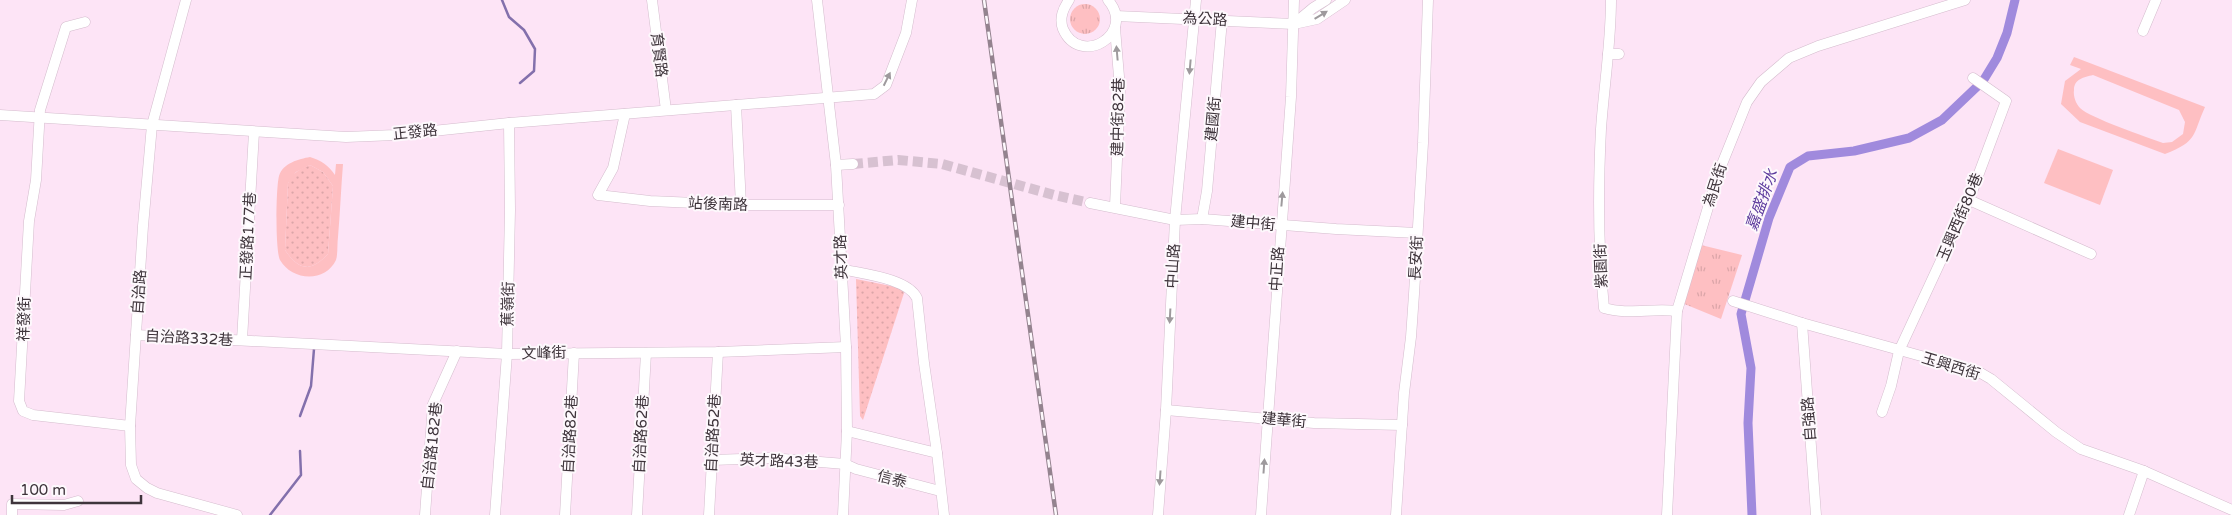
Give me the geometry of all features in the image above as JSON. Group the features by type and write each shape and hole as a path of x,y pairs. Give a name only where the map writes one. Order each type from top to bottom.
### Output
{"street":[{"name":"自治路","path":"186,0 152,126 130,426 131,464 136,479 146,488 157,493 237,515"},
{"name":"育賢路","path":"652,0 666,110"},
{"name":"英才路","path":"817,0 829,97 839,204 846,347 847,431 843,515"},
{"name":"正發路","path":"0,115 346,137 395,135 509,123 874,94 886,85 906,33 912,0"},
{"path":"1057,0 1065,34 1079,45 1097,45 1111,36 1115,28 1118,0"},
{"path":"1061,15 1069,0"},
{"path":"1108,0 1116,14"},
{"name":"中山路","path":"1158,515 1166,410 1175,220 1196,0"},
{"name":"中正路","path":"1260,515 1280,225 1291,98 1294,0"},
{"path":"1294,24 1326,0"},
{"name":"為公路","path":"1116,14 1294,24 1317,19 1345,0"},
{"name":"長安街","path":"1396,515 1402,425 1411,337 1427,56 1428,0"},
{"name":"紫園街","path":"1611,0 1614,54 1601,150 1600,269 1604,308 1617,312 1664,309 1676,311"},
{"name":"為民街","path":"1667,515 1676,311 1718,174 1747,102 1761,82 1789,58 1818,46 1965,0"},
{"path":"2143,31 2156,0"},
{"name":"建國街","path":"1202,218 1207,191 1222,20"},
{"name":"祥發街","path":"85,22 66,27 40,110 41,119 36,180 29,221 19,401 23,411 33,415 130,426"},
{"name":"建中街82巷","path":"1115,28 1120,89 1115,206"},
{"name":"玉興西街80巷","path":"1882,412 1891,386 1899,351 1969,200 2006,101 1973,78"},
{"path":"736,105 741,205"},
{"name":"站後南路","path":"625,114 613,168 598,195 650,201 741,205 839,204"},
{"name":"蕉嶺街","path":"495,515 507,354 510,210 509,123"},
{"name":"正發路177巷","path":"242,340 254,132"},
{"path":"836,165 853,164"},
{"path":"1969,200 2092,254"},
{"name":"建中街","path":"1090,203 1115,206 1175,220 1202,218 1280,225 1417,233"},
{"path":"841,268 904,284 915,293 944,515"},
{"name":"玉興西街","path":"1733,301 1766,310 1802,324 1979,372 1991,379 2056,432 2081,449 2144,470 2232,510"},
{"name":"自強路","path":"1802,324 1816,515"},
{"name":"自治路332巷","path":"136,336 242,340"},
{"name":"文峰街","path":"242,340 507,354 718,352 846,347"},
{"name":"自治路182巷","path":"425,515 433,404 457,351"},
{"name":"自治路52巷","path":"709,515 718,352"},
{"name":"自治路82巷","path":"565,515 574,353"},
{"name":"自治路62巷","path":"637,515 646,353"},
{"name":"建華街","path":"1166,410 1314,423 1402,425"},
{"path":"847,431 937,453"},
{"name":"英才路43巷","path":"712,460 771,458 845,464"},
{"name":"信泰","path":"845,464 856,469 940,491"},
{"path":"2129,515 2144,470"},
{"path":"12,515 12,504 64,505 78,501"}],"green space":[{"path":"1085,4 1096,8 1100,19 1096,30 1085,34 1074,30 1070,19 1074,8"},
{"path":"2074,57 2205,107 2189,141 2165,154 2080,122 2061,104 2065,81 2081,69 2070,65","holes":["2093,75 2179,110 2185,122 2183,134 2172,142 2163,143 2106,122 2086,112 2076,102 2074,86 2080,79"]},
{"path":"2058,149 2113,170 2100,205 2044,183"},
{"path":"310,157 327,166 335,175 336,164 343,164 336,260 324,273 317,276 300,275 292,272 285,267 278,254 277,192 279,176 284,168 296,160","holes":["310,165 323,172 333,186 328,254 316,264 305,267 295,262 285,250 288,183 296,172"]},
{"path":"310,165 323,172 333,186 328,254 316,264 305,267 295,262 285,250 288,183 297,172"},
{"path":"1701,245 1742,255 1721,319 1682,303"},
{"path":"856,279 901,288 904,293 863,420 860,416"}],"waterway":[{"path":"502,0 509,17 524,30 535,49 534,71 520,83"},
{"name":"嘉盛排水","path":"1752,515 1748,423 1751,368 1741,314 1769,218 1790,167 1808,156 1854,151 1909,138 1942,120 1983,81 1997,58 2007,33 2015,0"},
{"path":"300,416 311,386 314,349"},
{"path":"270,515 301,475 300,451"}],"tunnel":[{"path":"853,164 898,160 942,164 1090,203"}],"railway":[{"path":"984,0 1056,515"}]}
